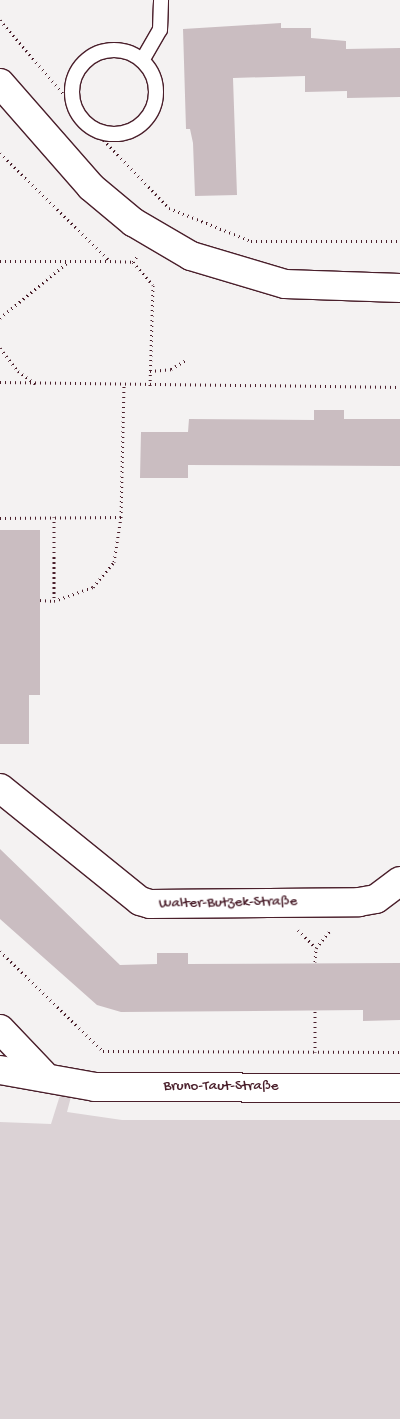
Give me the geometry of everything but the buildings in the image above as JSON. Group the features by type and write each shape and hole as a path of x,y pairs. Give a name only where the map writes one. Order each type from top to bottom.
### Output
{"street":[{"path":"0,83 98,193 139,226 192,256 285,284 400,288"},
{"name":"Walter-Butzek-Straße","path":"0,788 140,901 359,902 376,900 400,881"},
{"path":"0,1029 43,1074"},
{"name":"Bruno-Taut-Straße","path":"0,1070 43,1074 95,1087 400,1088"}],"lane":[{"path":"143,59 160,30 161,0"},
{"path":"114,50 143,59 156,83 147,118 126,134 104,134 93,129 78,111 72,84 86,61 114,50"}],"path":[{"path":"0,20 78,111"},
{"path":"93,129 169,208 251,241 400,241"},
{"path":"0,261 110,261"},
{"path":"0,318 69,261"},
{"path":"133,262 153,285 150,386"},
{"path":"0,348 18,371 36,384"},
{"path":"150,371 171,369 186,360"},
{"path":"0,382 124,386 400,386"},
{"path":"40,600 54,601 93,587 114,562 121,518 124,386"},
{"path":"54,517 54,601"},
{"path":"0,518 121,518"},
{"path":"315,962 316,948"},
{"path":"0,950 103,1051 400,1052"},
{"path":"315,1010 315,1053"}],"shaded area":[{"path":"61,1092 72,1093 67,1112 122,1120 400,1120 400,1419 0,1419 0,1122 51,1124"}]}
